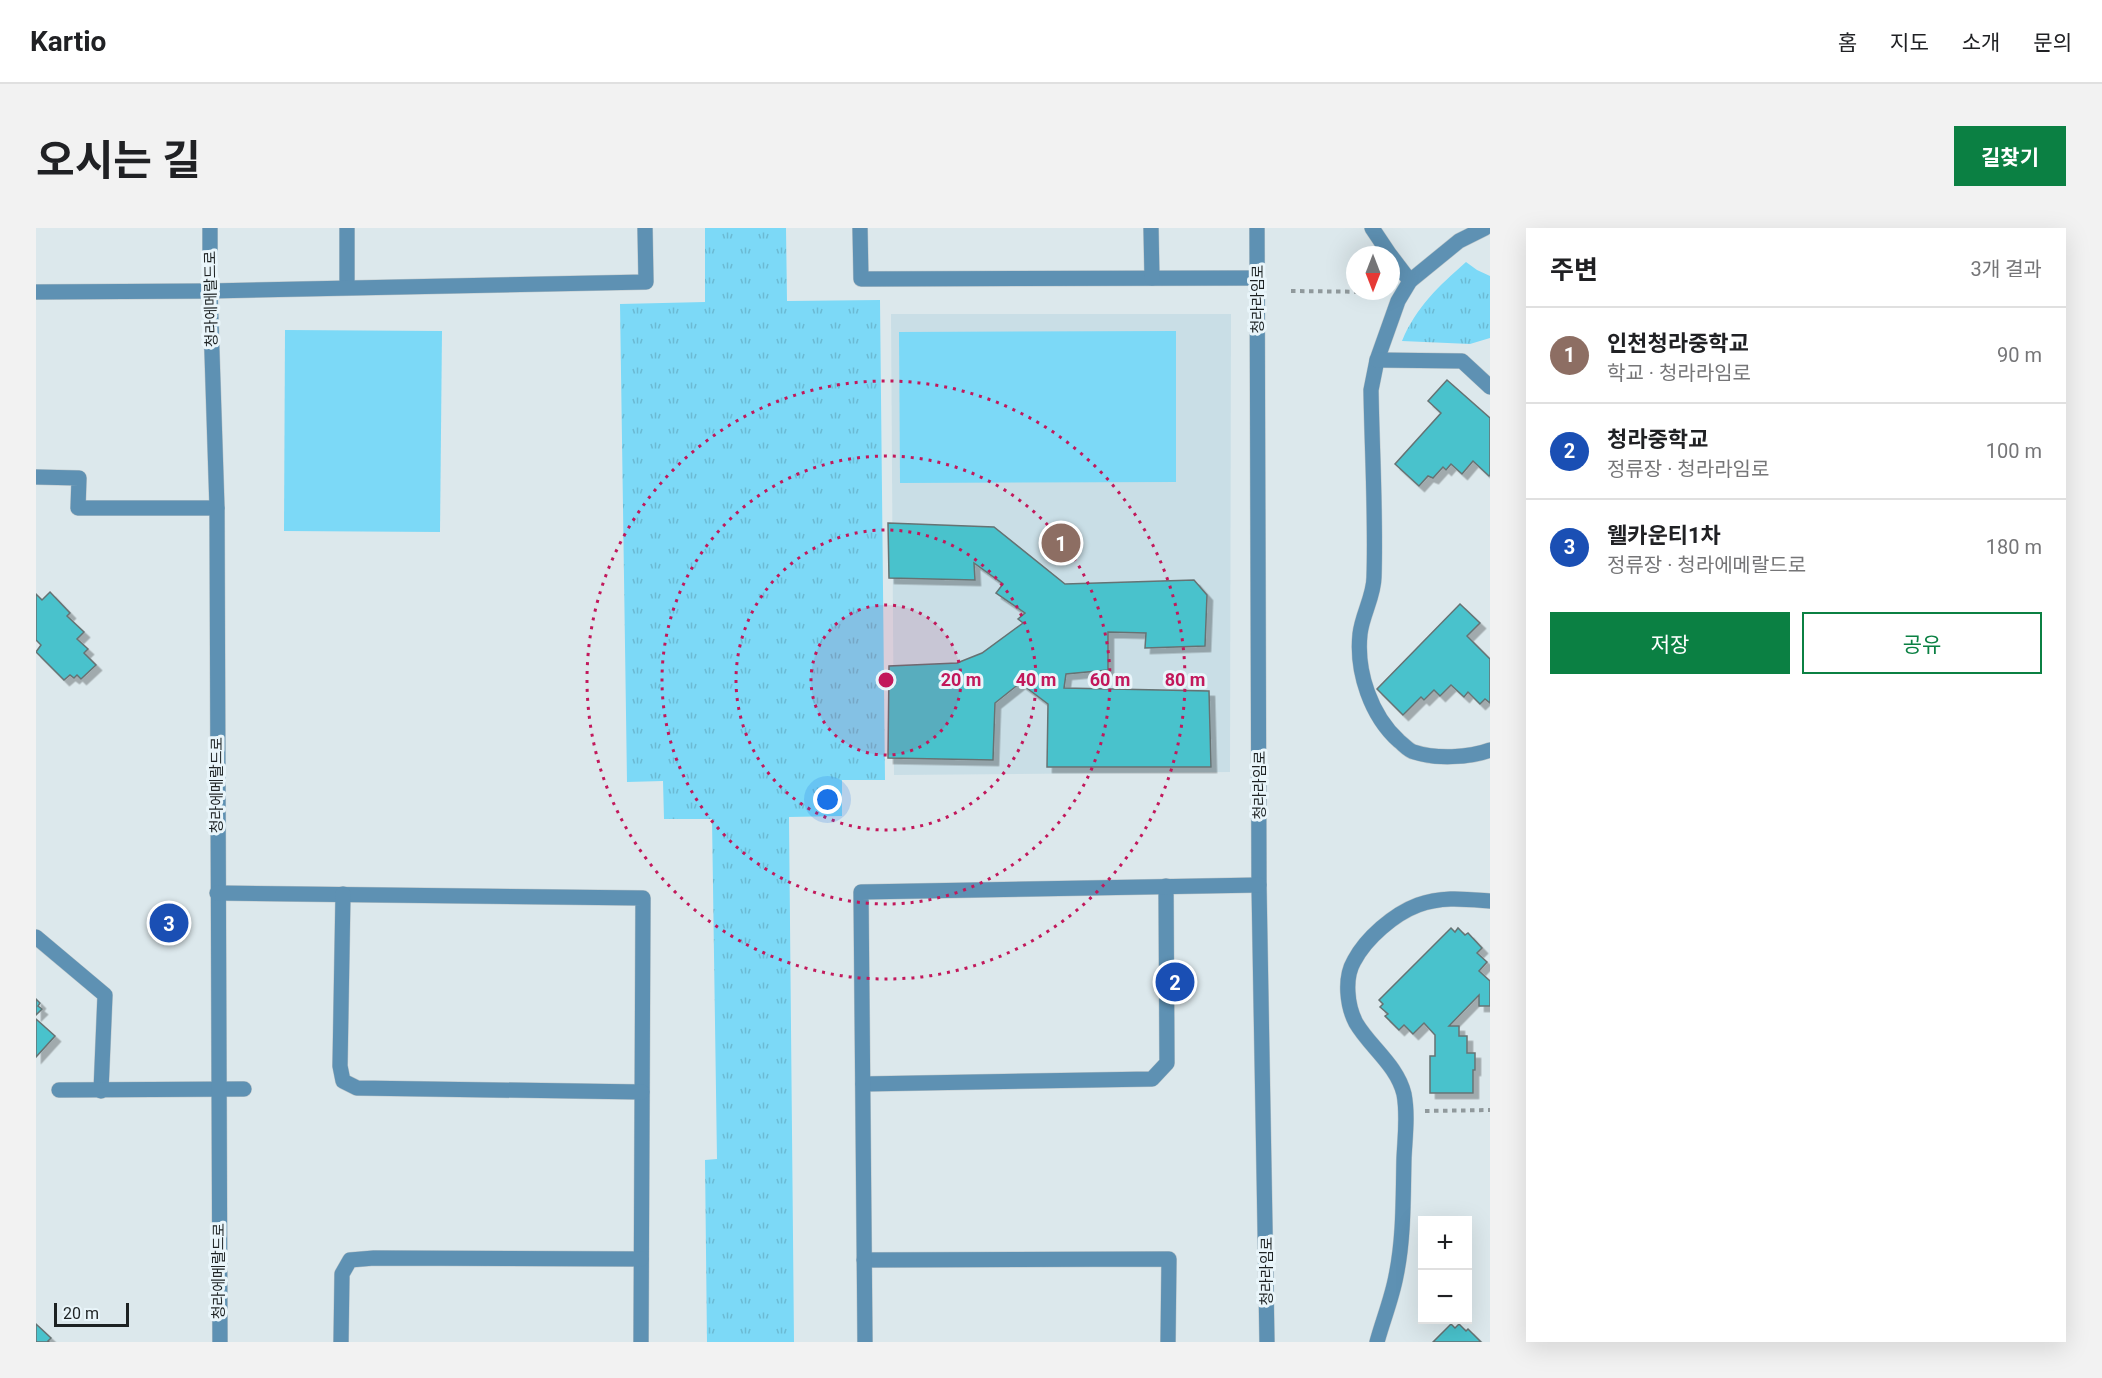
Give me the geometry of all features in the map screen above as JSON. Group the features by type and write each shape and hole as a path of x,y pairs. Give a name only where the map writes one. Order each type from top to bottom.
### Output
{"street":[{"name":"청라에메랄드로","path":"210,228 217,508 219,1342"},
{"path":"347,228 347,287"},
{"path":"36,292 210,291 645,282 645,228"},
{"path":"860,228 861,279 1257,278"},
{"path":"1151,228 1152,278"},
{"name":"청라라임로","path":"1257,228 1259,885 1267,1342"},
{"path":"1372,228 1384,246"},
{"path":"1485,228 1459,241 1407,287 1398,301 1377,360 1371,390 1374,580 1360,635 1361,667 1369,697 1380,721 1412,752 1460,757 1490,750"},
{"path":"1400,274 1407,287"},
{"path":"1377,360 1462,361 1490,387"},
{"path":"36,477 79,478 78,508 217,508"},
{"path":"865,1342 861,892 1259,885"},
{"path":"863,1084 1152,1079 1167,1063 1166,886"},
{"path":"217,893 643,898 641,1342"},
{"path":"343,894 340,1066 343,1081 357,1088 642,1092"},
{"path":"1377,1342 1396,1276 1403,1218 1405,1111 1403,1093 1397,1078 1356,1023 1349,1004 1349,980 1353,962 1377,931 1399,914 1418,905 1458,898 1490,901"},
{"path":"36,937 105,995 101,1091"},
{"path":"59,1090 244,1089"},
{"path":"340,1342 342,1275 351,1260 374,1258 641,1259"},
{"path":"864,1260 1169,1259 1168,1342"}],"path":[{"path":"1291,291 1407,287"},
{"path":"1405,1111 1490,1110"}],"shaded area":[{"path":"891,314 1231,314 1230,772 894,775"}],"green space":[{"path":"705,228 786,228 787,301 880,300 885,780 842,780 842,816 789,817 794,1342 707,1342 705,1160 717,1159 712,819 664,819 663,781 627,782 620,304 705,302"},
{"path":"1466,262 1490,276 1490,338 1470,344 1402,341 1421,307"},
{"path":"285,330 442,331 440,532 284,531"},
{"path":"1176,331 1176,482 900,483 899,332"}],"building":[{"path":"1447,380 1490,418 1490,475 1473,461 1462,474 1451,464 1446,470 1443,467 1433,478 1428,476 1419,486 1395,464 1441,413 1428,401"},
{"path":"888,523 994,527 1065,584 1194,580 1207,595 1205,646 1145,648 1146,633 1108,632 1108,670 1066,674 1064,688 1209,691 1211,767 1047,767 1048,704 1020,683 995,703 993,760 888,758 889,666 957,663 982,653 1023,623 1018,619 1025,613 996,593 1003,584 974,563 975,580 889,578"},
{"path":"50,592 70,613 67,616 84,632 77,639 88,649 84,653 96,665 81,679 77,675 74,678 70,675 64,680 36,652 41,645 36,640 36,594 42,600"},
{"path":"1460,604 1480,623 1467,636 1490,659 1490,703 1485,699 1480,704 1468,692 1464,697 1451,685 1440,696 1434,690 1424,700 1421,697 1403,715 1377,689"},
{"path":"1451,928 1455,932 1458,928 1465,935 1468,933 1482,948 1477,953 1487,962 1479,971 1490,981 1490,1006 1479,1006 1479,995 1449,1026 1459,1026 1459,1036 1467,1036 1467,1053 1475,1053 1473,1093 1430,1093 1430,1056 1435,1056 1435,1035 1424,1023 1413,1034 1404,1025 1399,1030 1385,1016 1388,1014 1380,1007 1383,1004 1379,1000"},
{"path":"36,999 40,1003 38,1006 42,1009 36,1015"},
{"path":"36,1019 55,1036 36,1057"},
{"path":"36,1324 51,1338 49,1342 36,1342"},
{"path":"1451,1324 1455,1328 1459,1324 1466,1331 1468,1329 1481,1342 1433,1342"}],"place":[{"name":"인천청라중학교","path":"1061,543"},
{"name":"웰카운티1차","path":"169,923"},
{"name":"청라중학교","path":"1175,982"}]}
